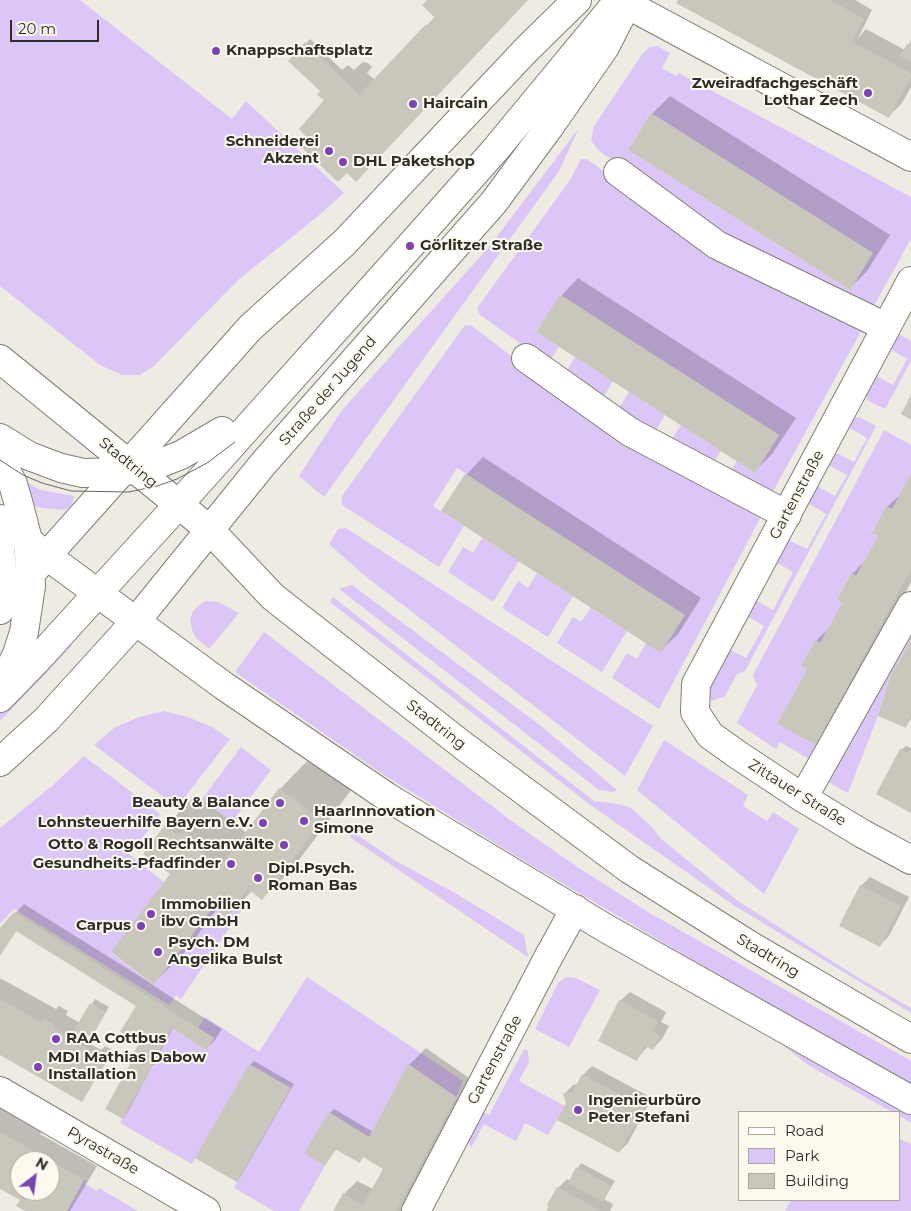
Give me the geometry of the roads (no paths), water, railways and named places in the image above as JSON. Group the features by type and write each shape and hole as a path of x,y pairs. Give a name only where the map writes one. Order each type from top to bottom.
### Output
{"main road":[{"path":"0,609 35,556 129,468 250,328 344,243 527,49 578,0"},
{"path":"619,1 911,157"},
{"path":"8,663 91,587 172,498 410,246 494,150 619,1"},
{"path":"172,498 222,431 372,265 560,51 619,1"},
{"name":"Straße der Jugend","path":"0,762 46,720 136,621 263,464 494,202 605,47 619,1"},
{"path":"618,172 717,246 886,327"},
{"path":"372,265 410,246"},
{"name":"Gartenstraße","path":"694,712 696,684 911,281"},
{"path":"526,358 630,432 787,515"},
{"name":"Stadtring","path":"0,359 129,468 172,498 210,530 272,596 465,747 629,869 751,946 911,1039"},
{"path":"0,438 29,456 61,468 83,473 158,464 181,455 222,431"},
{"path":"0,459 13,484 35,556 24,632 8,663 0,688"},
{"path":"0,519 35,556 91,587 224,686 387,797 607,929 911,1100"},
{"path":"0,546 2,572 0,609"},
{"path":"0,698 36,661 91,587"},
{"name":"Zittauer Straße","path":"808,790 911,606"},
{"name":"Zittauer Straße","path":"694,712 710,735 738,755 808,790 863,834 911,860"},
{"name":"Gartenstraße","path":"416,1211 575,909"},
{"name":"Pyrastraße","path":"0,1091 206,1211"}],"tram line":[{"path":"0,460 23,475 42,483 71,491 129,492 157,486 177,479 207,463 235,442"}],"place":[{"name":"Knappschaftsplatz","path":"216,51"},
{"name":"Zweiradfachgeschäft Lothar Zech","path":"868,93"},
{"name":"Haircain","path":"413,104"},
{"name":"Schneiderei Akzent","path":"329,151"},
{"name":"DHL Paketshop","path":"343,162"},
{"name":"Görlitzer Straße","path":"410,246"},
{"name":"Beauty & Balance","path":"280,803"},
{"name":"HaarInnovation Simone","path":"304,821"},
{"name":"Lohnsteuerhilfe Bayern e.V.","path":"263,823"},
{"name":"Otto & Rogoll Rechtsanwälte","path":"284,845"},
{"name":"Gesundheits-Pfadfinder","path":"231,864"},
{"name":"Dipl.Psych. Roman Bas","path":"258,878"},
{"name":"Immobilien ibv GmbH","path":"151,914"},
{"name":"Carpus","path":"141,926"},
{"name":"Psych. DM Angelika Bulst","path":"158,952"},
{"name":"RAA Cottbus","path":"56,1039"},
{"name":"MDI Mathias Dabow Installation","path":"38,1067"},
{"name":"Ingenieurbüro Peter Stefani","path":"578,1110"}]}
